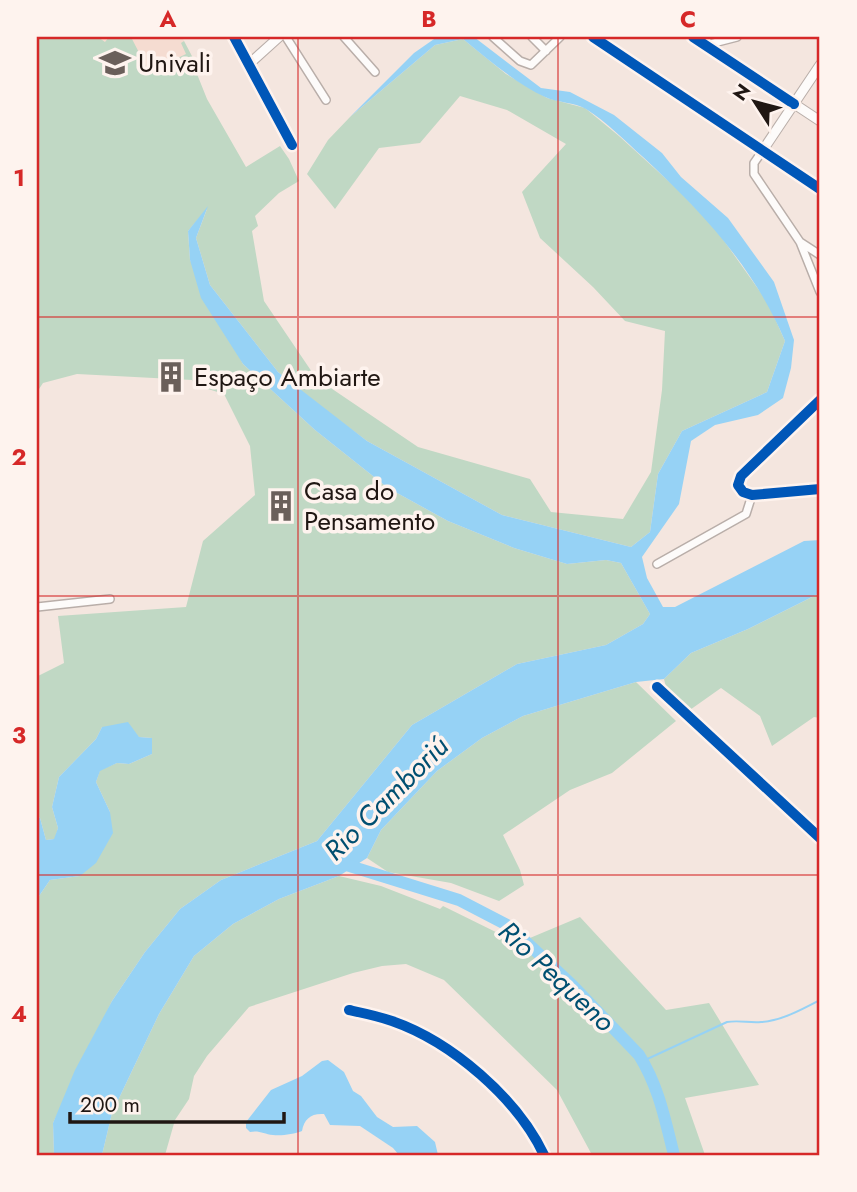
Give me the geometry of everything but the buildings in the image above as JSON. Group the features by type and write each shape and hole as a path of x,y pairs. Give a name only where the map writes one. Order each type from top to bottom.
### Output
{"street":[{"path":"234,37 292,145"},
{"path":"249,64 279,37"},
{"path":"286,37 326,100"},
{"path":"344,37 375,72"},
{"path":"493,37 520,61 531,65 560,37"},
{"path":"532,37 546,51"},
{"path":"593,37 820,189"},
{"path":"693,37 820,121"},
{"path":"706,46 737,37"},
{"path":"820,65 754,163 754,174 800,242 820,292"},
{"path":"800,242 820,255"},
{"path":"820,400 738,481 740,489 752,495 820,489"},
{"path":"657,564 746,514 752,495"},
{"path":"37,607 110,599"},
{"path":"657,687 820,838"},
{"path":"349,1010 392,1021 422,1035 468,1064 522,1117 544,1155"}],"shaded area":[{"name":"Univali","path":"37,37 182,37 195,62 142,82"}],"green space":[{"path":"37,37 98,37 105,42 109,37 131,37 149,72 186,54 181,43 184,41 195,62 193,64 207,99 246,167 280,146 299,181 279,193 255,216 258,226 252,231 264,301 316,378 418,447 530,479 551,512 623,519 651,472 662,390 665,331 625,321 540,238 522,192 566,144 507,110 460,96 420,143 379,148 335,209 307,174 328,140 350,117 435,45 463,39 506,74 547,98 585,108 619,136 715,228 768,303 785,341 767,392 682,431 658,474 650,532 631,547 502,515 367,441 324,409 278,372 210,285 196,238 207,209 188,231 190,260 243,364 315,430 388,488 448,521 514,548 567,564 606,560 621,563 650,614 643,624 606,645 517,664 412,725 317,841 221,880 180,909 145,952 112,1001 53,1123 54,1155 37,1155 37,899 50,880 80,876 110,812 96,782 100,770 117,763 129,764 152,754 152,738 102,727 96,739 59,777 52,807 58,828 55,839 46,840 37,815 37,673 38,676 64,663 58,616 186,607 203,541 255,495 250,446 224,394 195,385 192,380 77,374 43,383 37,392"},
{"path":"820,593 820,718 814,717 772,746 760,716 721,688 687,712 667,691 664,679 691,653 748,629"},
{"path":"636,682 676,721 612,773 570,790 503,835 520,870 524,885 499,901 451,883 388,872 367,858 381,830 437,771 482,738 523,716"},
{"path":"339,876 381,886 440,909 443,906 518,943 580,917 666,1010 709,1003 759,1085 685,1098 705,1155 592,1155 557,1090 444,980 406,964 382,966 249,1007 207,1056 194,1076 189,1099 175,1120 165,1155 102,1155 112,1113 159,1014 194,956 233,924 279,899"}],"water":[{"name":"Rio Camboriú","path":"437,37 474,37 541,88 570,92 614,115 662,153 681,177 728,218 774,282 794,340 791,368 783,398 758,415 715,425 691,441 679,504 642,557 647,578 663,607 675,607 804,541 820,540 820,593 748,629 691,653 664,679 636,682 523,716 482,738 437,771 381,830 367,858 339,876 279,899 233,924 194,956 159,1014 112,1113 102,1155 54,1155 53,1123 75,1070 112,1001 145,952 180,909 221,880 317,841 412,725 517,664 606,645 643,624 650,614 621,563 606,560 567,564 514,548 448,521 388,488 315,430 243,364 201,298 190,260 188,231 208,206 196,238 210,285 278,372 367,441 502,515 631,547 650,532 658,474 682,431 767,392 785,341 742,264 705,219 643,157 586,109 550,99 523,85 463,39 435,45 350,117 414,53"},
{"path":"128,722 139,737 152,738 152,754 129,764 117,763 100,771 96,782 110,812 113,833 96,863 80,876 50,880 37,899 37,815 46,840 54,839 58,828 52,807 59,777 96,739 102,727"},
{"path":"328,1060 344,1072 353,1091 361,1096 377,1117 393,1127 417,1126 435,1142 438,1155 399,1155 360,1126 330,1125 324,1114 312,1116 304,1123 302,1131 292,1134 250,1132 246,1128 246,1122 271,1090"}],"waterway":[{"name":"Rio Pequeno","path":"340,863 459,900 509,926 573,986 639,1055 656,1091 674,1155"},
{"path":"643,1061 727,1022 776,1019 820,1000"}],"cycle path":[{"path":"234,37 292,145"},
{"path":"593,37 820,189"},
{"path":"693,37 794,104"},
{"path":"820,400 741,476 738,485 743,492 752,495 820,489"},
{"path":"657,687 820,838"},
{"path":"349,1010 387,1019 415,1030 459,1058 500,1093 532,1134 544,1155"}],"place":[{"name":"Univali","path":"115,63"},
{"name":"Espaço Ambiarte","path":"171,377"},
{"name":"Casa do Pensamento","path":"281,506"}]}
